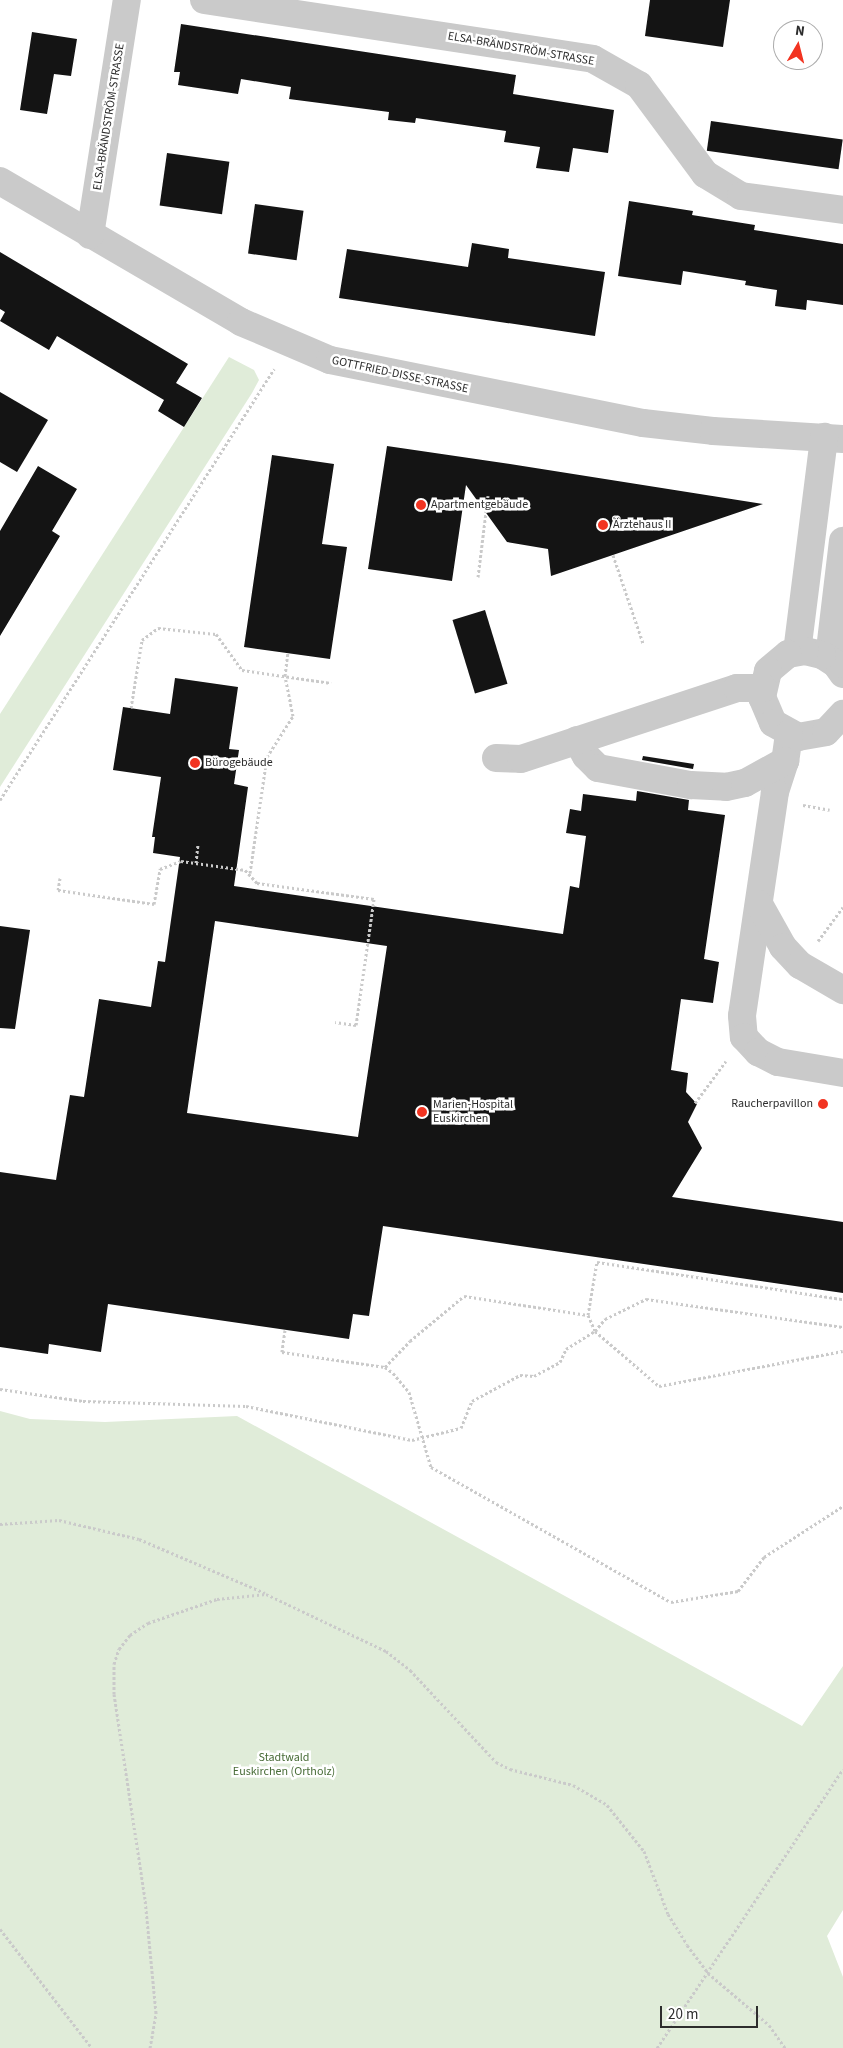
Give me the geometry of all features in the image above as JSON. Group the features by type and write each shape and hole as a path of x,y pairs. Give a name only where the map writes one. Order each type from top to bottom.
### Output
{"street":[{"name":"ELSA-BRÄNDSTRÖM-STRASSE","path":"90,235 128,0"},
{"name":"ELSA-BRÄNDSTRÖM-STRASSE","path":"204,0 594,59 639,85 705,174 741,196 843,210"},
{"name":"GOTTFRIED-DISSE-STRASSE","path":"0,181 241,322 288,344 370,371 643,423 713,431 834,438"},
{"path":"796,652 834,438"},
{"path":"843,541 836,666 814,652 796,652 774,664 763,688 768,716 788,734 817,736 834,726 843,714"},
{"path":"496,758 521,758 720,692 737,688 763,688"},
{"path":"788,734 785,761 775,792 742,1016 744,1037 758,1052 778,1062 843,1073"},
{"path":"577,740 586,756 598,768 691,785 726,787 745,783 785,761"},
{"path":"759,904 783,947 800,965 843,990"}],"path":[{"path":"0,800 264,389 288,344"},
{"path":"478,577 488,496"},
{"path":"613,555 643,643"},
{"path":"130,708 142,640 158,628 216,634 242,670 331,682"},
{"path":"288,653 285,676 293,716 267,757 250,873 257,883 374,899 356,1025 334,1022"},
{"path":"196,863 198,844"},
{"path":"60,878 58,890 154,904 160,869 179,861 250,873"},
{"path":"843,1299 597,1262 588,1315 595,1331 659,1386 843,1351"},
{"path":"385,1367 410,1341 464,1296 588,1315"},
{"path":"0,1389 83,1401 246,1406 412,1440 461,1428 472,1401 520,1375 534,1376 560,1362 566,1349 595,1331 605,1319 646,1299 843,1327"},
{"path":"285,1330 282,1352 385,1367 409,1392 431,1467 671,1602 738,1591 764,1557 843,1506"},
{"path":"0,1524 59,1520 139,1539 266,1594 386,1651 410,1670 496,1762 510,1769 573,1784 607,1805 644,1852 668,1914 708,1973 749,2005 785,2048"},
{"path":"150,2048 155,2004 145,1899 114,1694 114,1664 119,1649 130,1635 148,1623 216,1599 266,1594"},
{"path":"657,2048 843,1769"},
{"path":"0,1929 92,2048"}],"green space":[{"path":"229,357 254,370 259,380 0,787 0,714"},
{"name":"Stadtwald Euskirchen (Ortholz)","path":"0,1411 30,1419 105,1422 237,1416 802,1726 843,1666 843,1910 827,1936 843,1977 843,2048 0,2048"}],"building":[{"path":"650,0 730,0 723,47 645,36"},
{"path":"181,24 516,75 513,94 614,110 608,153 573,148 569,172 536,168 540,147 504,142 506,131 416,118 415,123 388,120 389,112 289,99 291,87 241,79 238,94 178,85 180,72 174,72"},
{"path":"32,32 77,39 71,76 54,74 47,114 20,110"},
{"path":"711,121 843,140 839,169 707,151"},
{"path":"167,153 229,162 222,214 160,205"},
{"path":"629,201 693,211 692,215 755,225 754,230 843,244 843,305 807,300 806,310 775,306 777,290 745,285 746,281 683,271 681,285 618,276"},
{"path":"255,204 304,211 297,260 248,254"},
{"path":"472,243 509,249 508,258 605,272 595,336 339,298 347,249 468,267"},
{"path":"0,252 188,364 176,383 202,398 184,427 158,411 164,400 57,336 49,350 0,321 5,312 0,309"},
{"path":"0,392 48,420 17,472 0,462"},
{"path":"387,446 763,504 551,576 548,549 507,542 466,485 452,581 368,569"},
{"path":"272,455 334,464 322,544 347,547 330,659 244,647"},
{"path":"38,466 77,489 52,531 60,536 0,636 0,531"},
{"path":"485,610 508,684 475,694 452,620"},
{"path":"175,678 238,687 229,749 239,750 234,784 248,787 234,886 563,934 570,886 579,888 586,836 566,833 570,809 581,811 583,794 636,801 637,791 689,800 688,810 725,815 704,959 719,962 713,1003 681,999 671,1070 688,1073 686,1092 697,1104 688,1122 702,1148 672,1197 843,1222 843,1293 383,1226 369,1316 353,1314 349,1339 108,1304 101,1352 49,1344 48,1354 0,1347 0,1172 56,1180 70,1095 84,1097 99,999 151,1007 158,961 165,962 180,857 153,853 155,837 152,837 161,777 113,770 123,707 170,714","holes":["215,921 387,946 358,1137 187,1113"]},
{"path":"643,756 694,764 693,769 642,760"},
{"path":"0,926 30,930 15,1029 0,1028"}],"place":[{"name":"Apartmentgebäude","path":"421,505"},
{"name":"Ärztehaus II","path":"603,525"},
{"name":"Bürogebäude","path":"195,763"},
{"name":"Raucherpavillon","path":"823,1104"},
{"name":"Marien-Hospital Euskirchen","path":"422,1112"}]}
